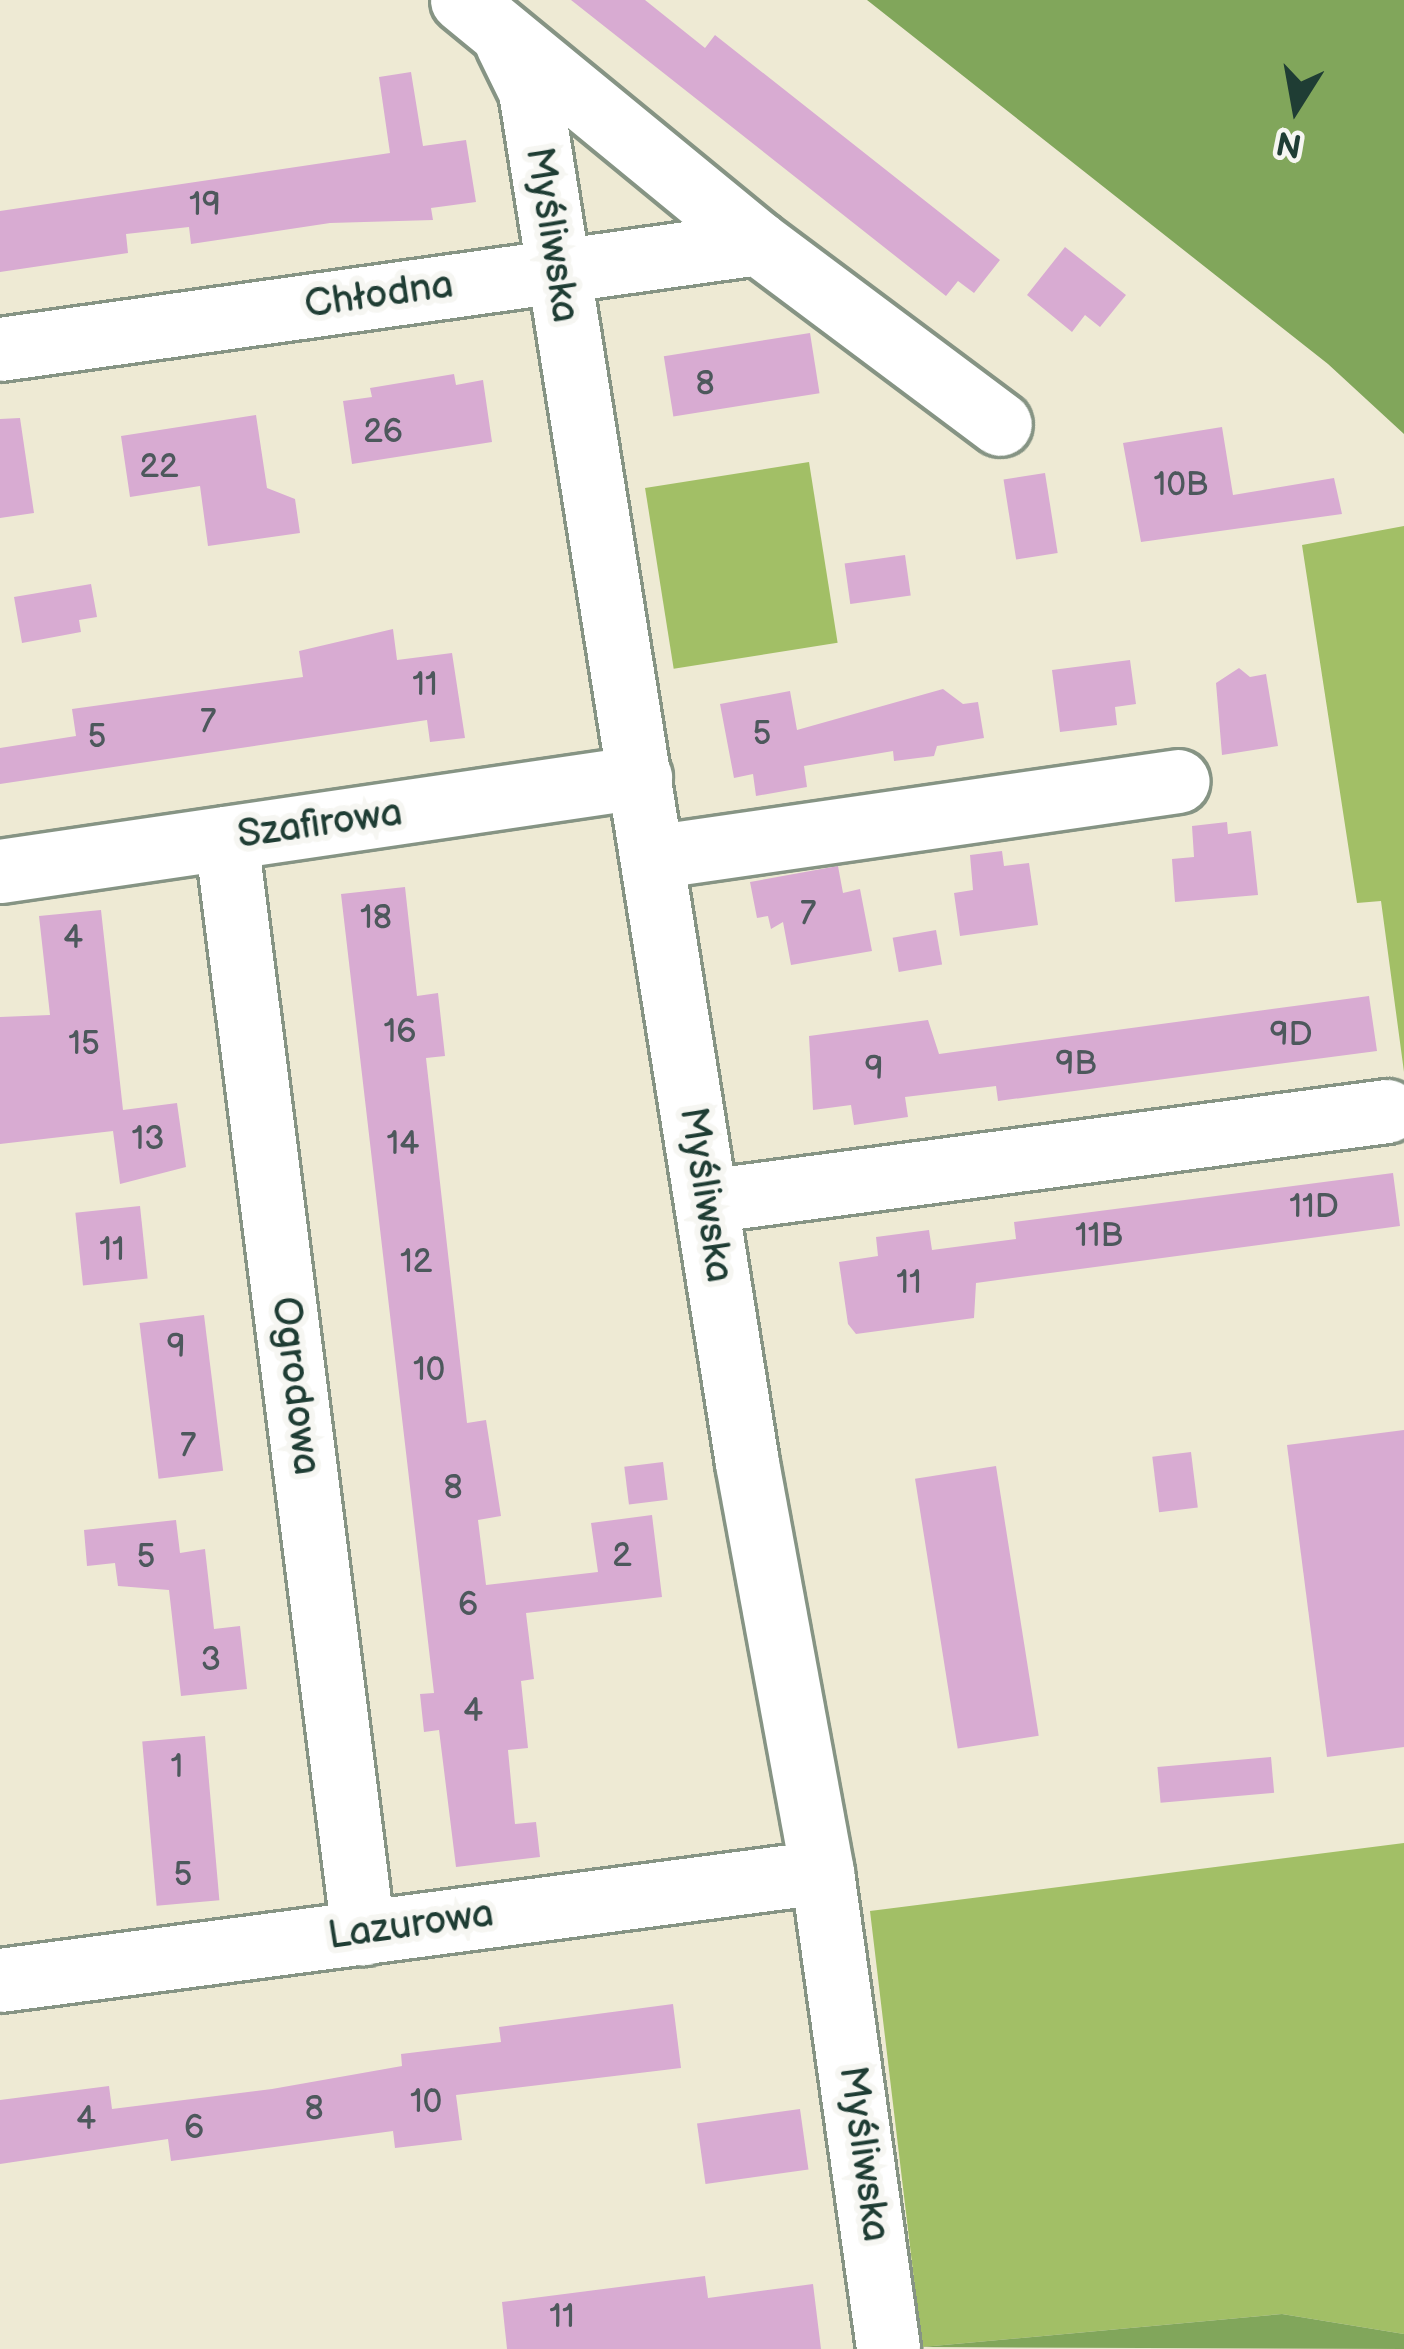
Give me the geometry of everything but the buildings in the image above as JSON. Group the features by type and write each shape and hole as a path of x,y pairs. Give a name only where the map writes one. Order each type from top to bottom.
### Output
{"street":[{"name":"Myśliwska","path":"462,0 507,44 758,243 1000,424"},
{"name":"Myśliwska","path":"507,44 530,92 706,1201 822,1872 888,2349"},
{"name":"Chłodna","path":"0,349 758,243"},
{"name":"Szafirowa","path":"0,871 640,777"},
{"path":"652,857 1178,781"},
{"name":"Ogrodowa","path":"226,838 363,1933"},
{"path":"706,1201 1387,1112"},
{"name":"Lazurowa","path":"0,1980 822,1872"}],"green space":[{"path":"867,0 1404,0 1404,434 1328,364"},
{"path":"809,462 838,643 674,669 645,488"},
{"path":"1404,526 1404,1072 1381,901 1357,903 1302,545"},
{"path":"1404,1843 1404,2334 1282,2314 922,2347 870,1911"},
{"path":"1282,2314 1404,2334 1404,2349 922,2347"}]}
